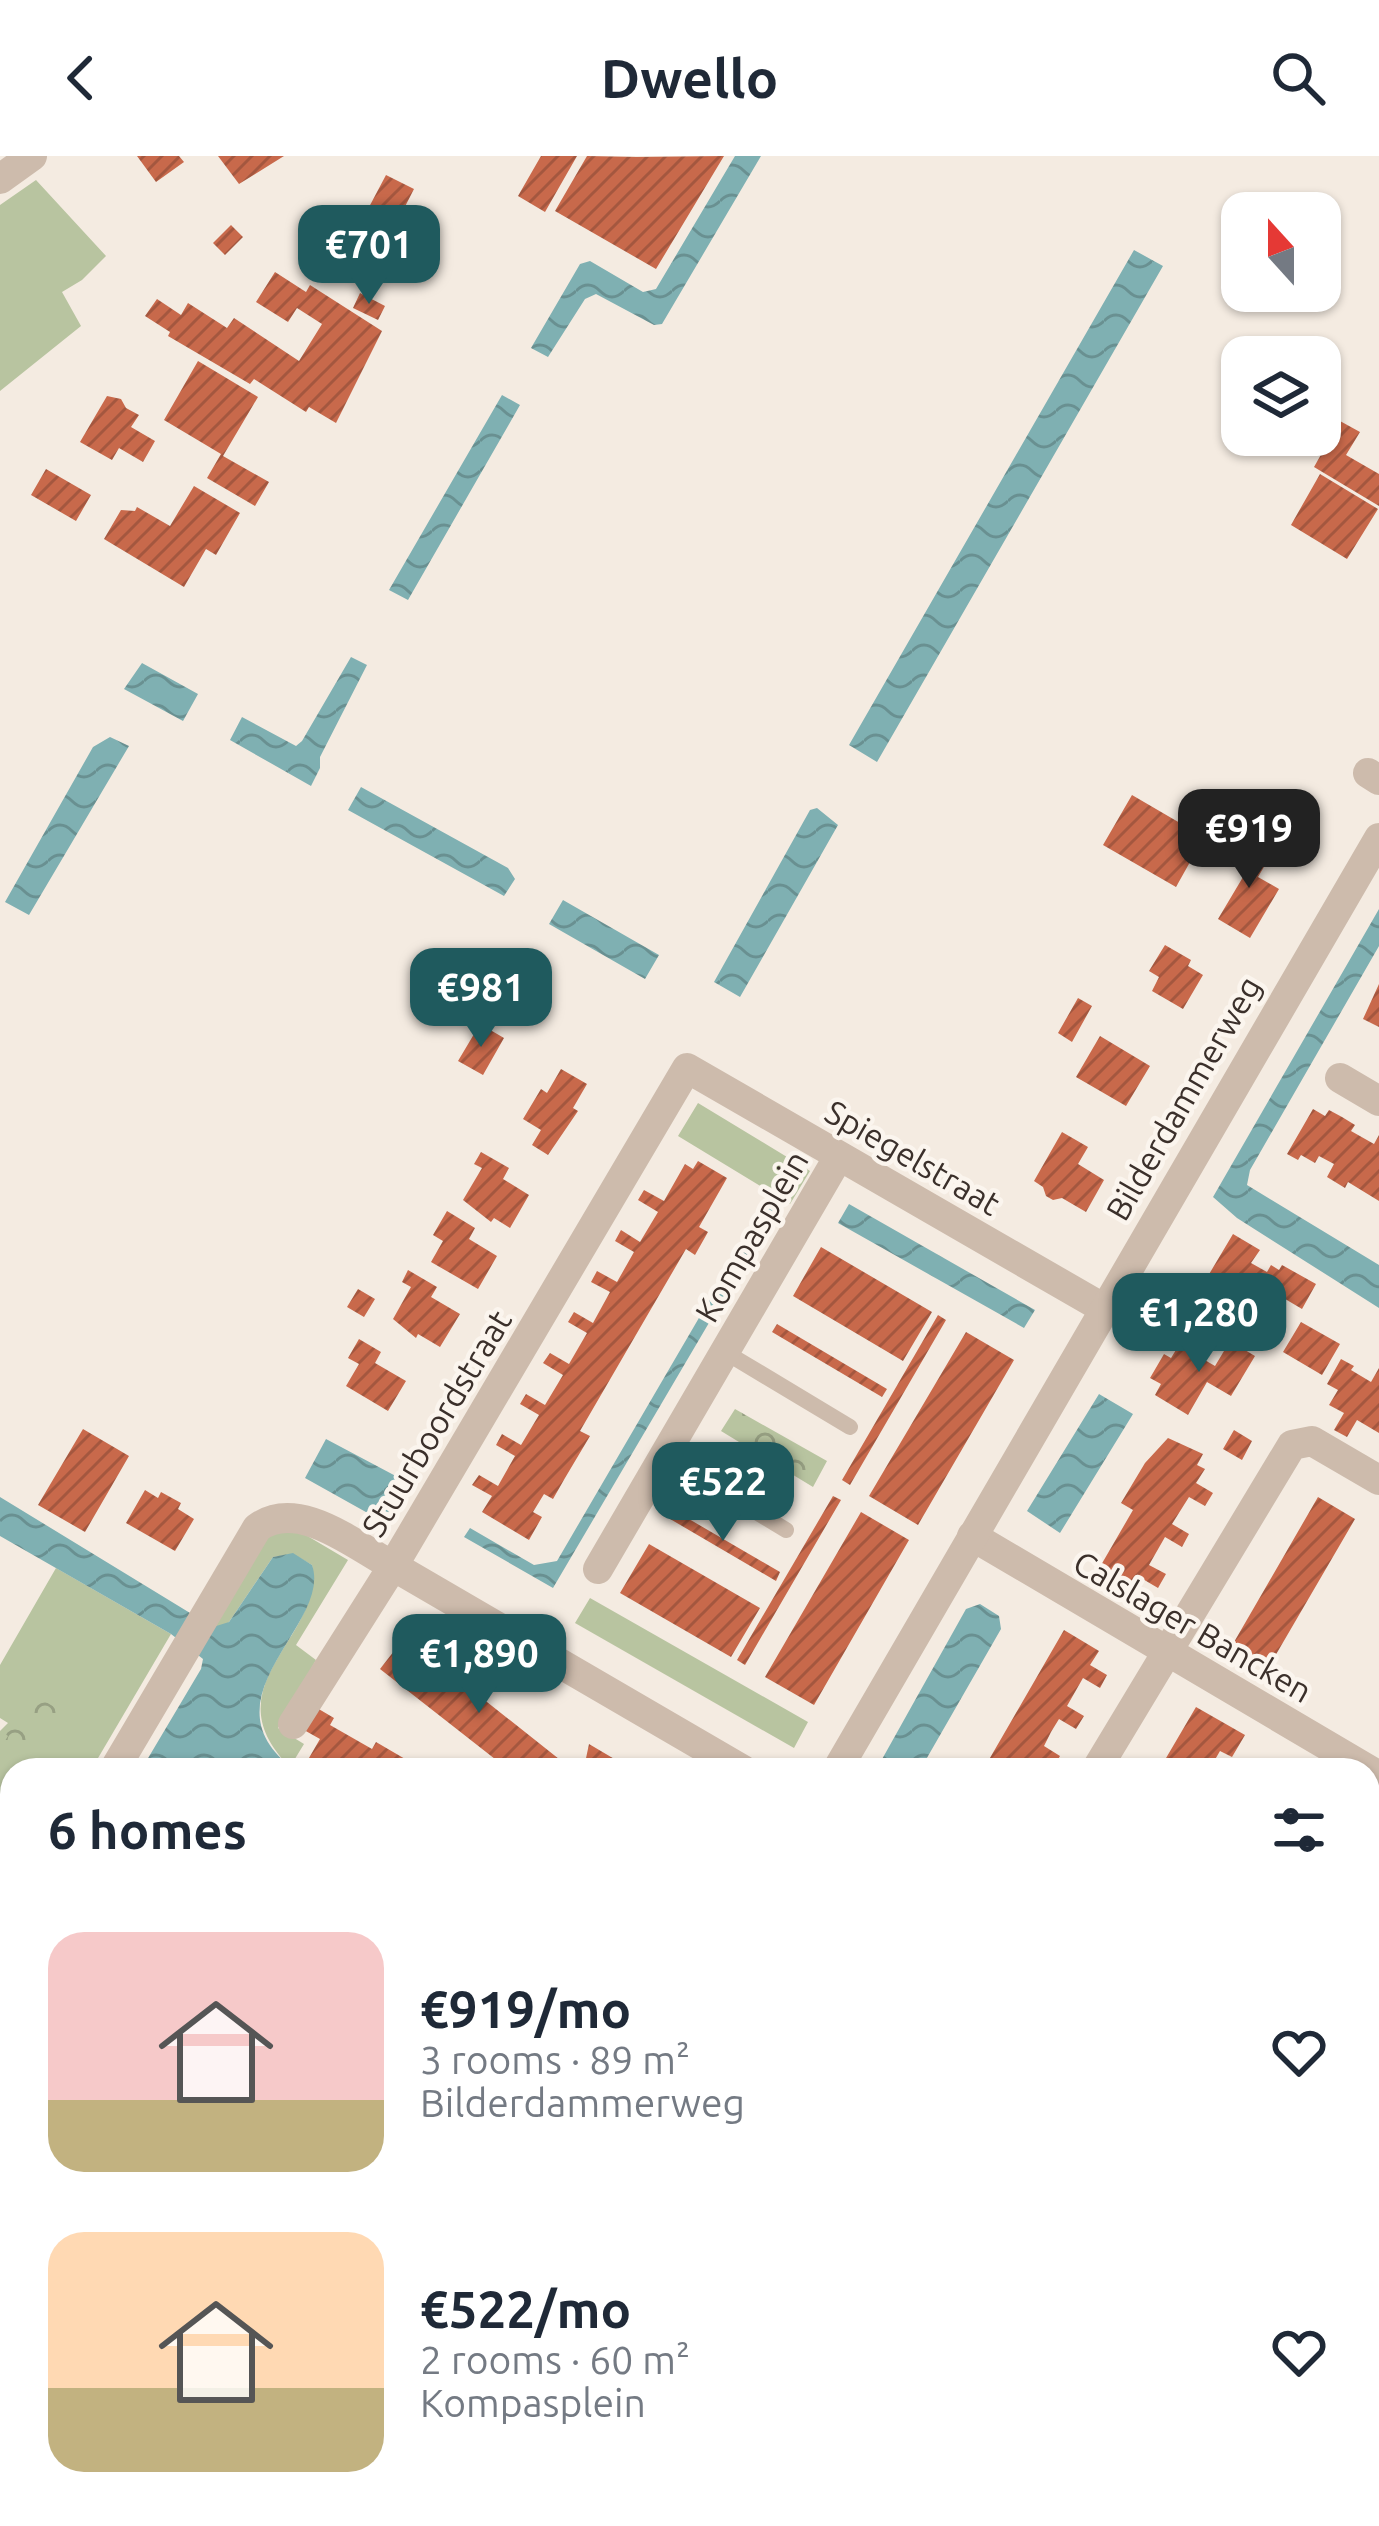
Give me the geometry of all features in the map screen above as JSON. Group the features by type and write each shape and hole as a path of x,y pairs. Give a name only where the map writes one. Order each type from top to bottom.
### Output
{"street":[{"path":"0,179 32,156"},
{"name":"Bilderdammerweg","path":"844,1758 1379,838"},
{"name":"Spiegelstraat","path":"687,1068 1103,1308"},
{"name":"Stuurboordstraat","path":"121,1758 257,1528 280,1516 300,1517 393,1566 687,1068"},
{"path":"1340,1078 1379,1101"},
{"name":"Kompasplein","path":"598,1569 839,1156"},
{"path":"1103,1758 1292,1445 1312,1442 1379,1480"},
{"name":"Calslager Bancken","path":"972,1536 1349,1758"},
{"path":"293,1724 393,1566 722,1758"}],"lane":[{"name":"Kompasplein","path":"725,1352 850,1427"},
{"path":"664,1456 786,1530"}],"green space":[{"path":"36,180 106,256 62,292 81,326 0,391 0,205"},
{"path":"698,1103 810,1171 790,1204 678,1136"},
{"path":"735,1409 827,1461 813,1487 721,1431"},
{"path":"272,1531 299,1531 348,1560 296,1645 316,1660 278,1728 304,1744 295,1758 283,1758 268,1738 261,1711 264,1686 303,1616 312,1565 293,1554 273,1557 229,1622 213,1627"},
{"path":"56,1568 171,1634 98,1758 0,1758 0,1731 8,1723 0,1718 0,1665"},
{"path":"590,1598 808,1722 794,1748 575,1623"},
{"path":"28,1691 64,1713 39,1755 33,1752 30,1758 16,1758 0,1749 8,1736 3,1732"}],"water":[{"path":"735,156 761,156 662,324 654,325 596,294 585,299 548,357 531,348 580,264 590,261 643,292 656,289"},
{"path":"1134,250 1163,266 877,762 849,745"},
{"path":"502,395 520,405 408,600 389,590"},
{"path":"351,657 367,665 320,757 311,786 230,740 242,717 296,746"},
{"path":"142,663 198,694 183,721 124,689"},
{"path":"110,737 129,746 29,915 5,902 93,747"},
{"path":"361,787 508,868 515,879 504,896 348,810"},
{"path":"817,808 838,825 740,997 714,982 810,810"},
{"path":"563,900 659,955 645,979 549,924"},
{"path":"1379,909 1379,946 1250,1170 1247,1185 1379,1265 1379,1308 1237,1218 1213,1197"},
{"path":"783,1174 793,1180 553,1588 464,1537 470,1528 534,1565 557,1561"},
{"path":"849,1204 1035,1310 1024,1328 838,1223"},
{"path":"1099,1394 1133,1414 1060,1533 1027,1511"},
{"path":"326,1439 407,1482 394,1510 373,1516 305,1478"},
{"path":"0,1497 213,1627 229,1622 273,1557 293,1553 312,1565 313,1588 305,1612 263,1690 260,1716 269,1743 283,1758 148,1758 203,1659 171,1634 0,1536"},
{"path":"980,1604 999,1616 1001,1629 927,1758 883,1758 966,1609"}],"building":[{"path":"137,156 179,156 184,162 156,182"},
{"path":"218,156 284,156 239,184"},
{"path":"541,156 577,156 545,212 518,196"},
{"path":"587,156 724,156 656,269 555,211"},
{"path":"386,175 414,189 390,236 371,227 377,214 368,209"},
{"path":"231,225 243,237 225,255 213,243"},
{"path":"275,272 306,292 310,285 382,331 336,423 309,407 306,412 254,379 250,384 168,336 170,332 145,316 157,299 181,315 188,303 227,328 234,318 299,361 322,324 297,308 288,322 256,302"},
{"path":"360,293 385,306 378,320 353,308"},
{"path":"198,361 258,397 223,456 269,482 255,506 207,478 221,454 164,420"},
{"path":"107,396 121,399 139,415 131,427 155,441 143,462 119,448 112,460 80,442"},
{"path":"1341,422 1360,432 1346,455 1379,474 1379,506 1314,467 1320,456 1341,456"},
{"path":"46,469 91,495 76,521 31,495"},
{"path":"1320,474 1378,509 1347,559 1291,525"},
{"path":"194,486 240,513 216,555 206,549 184,587 104,539 121,510 137,507 170,526"},
{"path":"1132,795 1192,830 1187,839 1199,846 1176,887 1103,845"},
{"path":"1245,839 1271,855 1258,877 1279,889 1250,938 1218,919 1246,872 1231,863"},
{"path":"1165,945 1191,960 1188,966 1203,975 1183,1009 1152,991 1159,977 1149,971"},
{"path":"1379,984 1379,1027 1363,1019"},
{"path":"1078,998 1092,1006 1072,1042 1058,1033"},
{"path":"480,1024 504,1038 483,1075 458,1061"},
{"path":"1100,1036 1150,1066 1126,1106 1076,1077"},
{"path":"561,1069 587,1084 573,1108 578,1111 548,1155 532,1145 541,1130 523,1119 541,1089 547,1093"},
{"path":"1313,1109 1342,1117 1355,1125 1351,1131 1374,1144 1379,1135 1379,1201 1348,1182 1345,1188 1327,1177 1334,1164 1319,1156 1315,1163 1287,1154"},
{"path":"1062,1132 1088,1147 1078,1164 1104,1180 1086,1212 1062,1198 1046,1196 1034,1181"},
{"path":"481,1152 509,1168 503,1179 529,1195 510,1228 494,1218 491,1222 463,1200 482,1168 474,1164"},
{"path":"698,1161 727,1178 699,1227 708,1232 695,1255 686,1249 580,1431 590,1436 553,1499 544,1494 533,1512 542,1517 529,1540 482,1512 492,1496 472,1485 479,1475 498,1486 515,1456 496,1445 502,1434 521,1445 539,1415 520,1404 526,1394 545,1405 563,1375 543,1363 550,1353 569,1364 587,1333 568,1322 574,1312 593,1323 610,1292 591,1282 597,1271 617,1282 634,1252 615,1241 621,1230 640,1242 658,1212 638,1200 644,1190 664,1201 685,1164 693,1169"},
{"path":"447,1211 475,1228 469,1239 497,1256 478,1289 431,1262 443,1241 433,1235"},
{"path":"1233,1234 1260,1250 1251,1263 1267,1272 1271,1265 1279,1270 1282,1265 1316,1284 1302,1309 1270,1290 1262,1304 1239,1285 1232,1296 1205,1281"},
{"path":"821,1247 932,1312 903,1361 793,1296"},
{"path":"408,1270 437,1287 431,1297 460,1314 440,1347 418,1334 416,1338 393,1319 411,1287 402,1282"},
{"path":"358,1289 375,1299 364,1317 347,1307"},
{"path":"938,1315 946,1320 850,1485 842,1480"},
{"path":"1301,1322 1340,1344 1322,1375 1283,1352"},
{"path":"777,1324 887,1389 882,1397 772,1332"},
{"path":"966,1332 1014,1360 918,1525 869,1496"},
{"path":"359,1339 381,1352 375,1363 406,1381 388,1411 346,1386 359,1364 348,1358"},
{"path":"1230,1341 1255,1356 1231,1396 1207,1382 1188,1415 1155,1395 1161,1384 1150,1378 1164,1354 1171,1358 1179,1345 1215,1366"},
{"path":"1341,1359 1371,1382 1379,1368 1379,1433 1357,1420 1347,1437 1334,1430 1344,1413 1329,1405 1338,1390 1327,1384"},
{"path":"83,1429 129,1456 85,1532 38,1505"},
{"path":"1234,1430 1252,1441 1242,1460 1223,1449"},
{"path":"1168,1438 1203,1454 1197,1465 1205,1469 1196,1483 1213,1493 1205,1506 1189,1497 1172,1524 1189,1534 1182,1547 1165,1537 1149,1565 1166,1574 1158,1588 1141,1578 1133,1593 1097,1572 1133,1510 1121,1503 1145,1463"},
{"path":"145,1490 181,1503 178,1509 194,1519 175,1551 126,1523"},
{"path":"833,1496 841,1500 745,1665 737,1660"},
{"path":"1318,1497 1355,1519 1267,1670 1230,1649"},
{"path":"670,1508 780,1572 776,1581 665,1516"},
{"path":"861,1512 909,1540 814,1705 765,1677"},
{"path":"649,1544 760,1608 731,1657 620,1593"},
{"path":"1064,1630 1099,1651 1090,1665 1107,1675 1100,1688 1083,1678 1067,1706 1084,1716 1076,1729 1059,1719 1044,1746 1059,1758 990,1758"},
{"path":"405,1637 558,1758 494,1758 380,1669"},
{"path":"1196,1707 1245,1735 1232,1757 1220,1751 1216,1758 1166,1758"},
{"path":"317,1708 334,1718 330,1725 372,1749 376,1742 403,1758 309,1758 320,1739 304,1730"},
{"path":"589,1744 613,1758 586,1758"}]}
